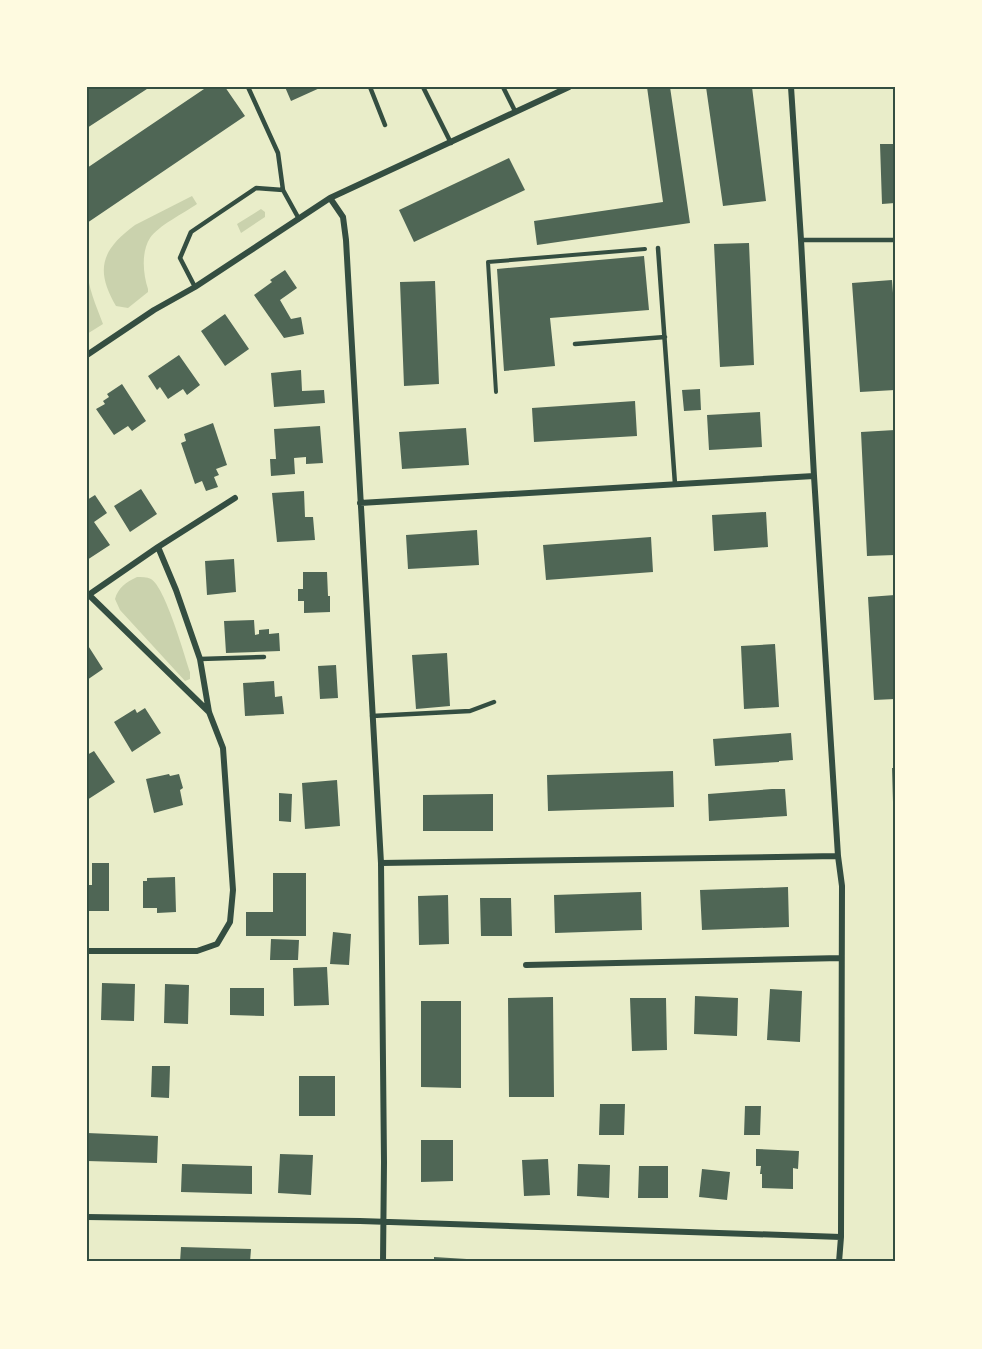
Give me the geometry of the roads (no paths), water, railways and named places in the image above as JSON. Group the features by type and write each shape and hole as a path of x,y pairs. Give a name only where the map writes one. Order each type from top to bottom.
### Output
{"street":[{"path":"87,355 330,198 569,87"},
{"path":"790,87 838,856 842,886 841,1237 839,1262"},
{"path":"330,198 342,217 346,240 381,863 384,1150 382,1262"},
{"path":"360,503 814,476"},
{"path":"209,712 88,596 158,547 235,498"},
{"path":"87,951 197,951 217,944 230,922 233,890 224,748 209,712 200,659 158,547"},
{"path":"381,863 838,856"},
{"path":"526,965 841,958"},
{"path":"87,1216 383,1222 841,1237"}],"lane":[{"path":"248,87 278,153 283,190 299,219"},
{"path":"370,87 385,125"},
{"path":"423,87 451,143"},
{"path":"503,87 515,111"},
{"path":"195,287 180,258 191,232 256,188 283,190"},
{"path":"801,240 895,240"},
{"path":"658,248 675,484"},
{"path":"576,344 665,337"},
{"path":"200,659 264,657"},
{"path":"372,716 470,711 494,702"}]}
